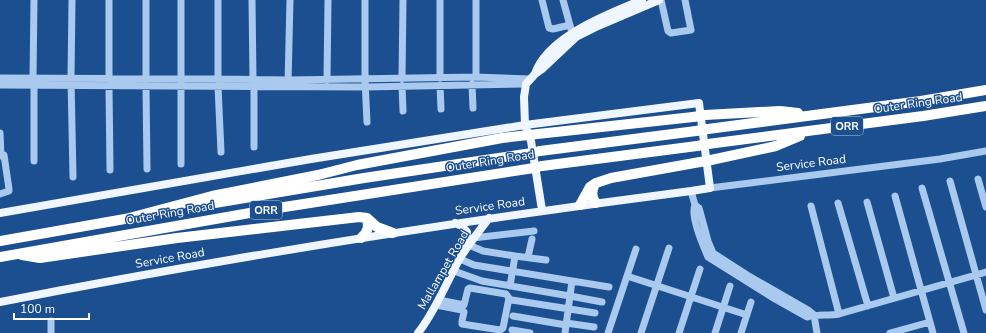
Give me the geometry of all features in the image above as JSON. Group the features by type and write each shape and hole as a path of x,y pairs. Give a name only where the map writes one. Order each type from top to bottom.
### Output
{"highway":[{"name":"Outer Ring Road","path":"0,241 275,193 536,152 921,101 986,90"},
{"name":"Outer Ring Road","path":"0,257 278,208 538,167 923,116 986,106"},
{"path":"130,218 212,196 318,175 357,165 502,138 526,130 780,111 814,115"},
{"path":"580,205 590,187 596,182 776,146 817,130"},
{"path":"596,182 592,190 596,203"},
{"path":"13,254 40,258 184,238 359,217 366,218 377,227 393,233"},
{"path":"361,238 368,229 366,218"}],"main road":[{"path":"542,210 531,141 526,130 524,97 530,79 546,55 570,31 642,0"},
{"path":"530,79 576,37 660,0"},
{"path":"0,213 311,159 526,130 699,103 710,188"},
{"name":"Service Road","path":"0,302 286,250 542,210 710,188"},
{"name":"Mallampet Road","path":"418,333 429,319 462,256 489,218"},
{"path":"455,223 462,226 467,232 462,256"}],"street":[{"path":"34,0 34,161"},
{"path":"72,0 71,82 73,178"},
{"path":"109,0 110,170"},
{"path":"146,0 147,169"},
{"path":"181,0 181,164"},
{"path":"218,0 218,82 221,152"},
{"path":"252,0 254,147"},
{"path":"288,84 290,0"},
{"path":"327,80 328,0"},
{"path":"365,0 365,83 367,122"},
{"path":"402,0 403,111"},
{"path":"440,0 441,109"},
{"path":"476,0 476,77"},
{"path":"542,0 549,28 562,27 570,31"},
{"path":"563,0 570,31"},
{"path":"660,0 668,31 672,33 690,30 685,0"},
{"path":"440,82 476,77 530,79"},
{"path":"0,78 34,82"},
{"path":"0,85 34,82 218,82 288,84 440,82 472,84 530,79"},
{"path":"288,84 327,80 365,83"},
{"path":"472,84 473,108"},
{"path":"0,134 1,156 4,155 9,189 9,191 0,194"},
{"name":"Service Road","path":"710,188 933,160 986,151"},
{"path":"978,179 986,207"},
{"path":"950,181 986,310"},
{"path":"922,188 964,333"},
{"path":"691,191 695,205 699,208 708,241 710,255 747,275 777,296 808,310 814,315 839,314 986,272"},
{"path":"895,196 933,333"},
{"path":"867,202 894,298"},
{"path":"838,203 868,306"},
{"path":"811,206 839,314"},
{"path":"471,242 534,231"},
{"path":"528,258 532,239"},
{"path":"471,242 483,251 546,260"},
{"path":"641,333 669,248"},
{"path":"608,333 636,249"},
{"path":"462,256 474,265 609,287"},
{"path":"510,286 515,256"},
{"path":"679,333 700,269"},
{"path":"454,271 482,281 602,302"},
{"path":"627,276 747,315"},
{"path":"565,333 572,281"},
{"path":"715,333 730,286"},
{"path":"470,288 506,294 509,298 503,328 500,330 462,324 464,312 462,310 437,303 464,305 468,289 470,288"},
{"path":"512,300 595,313"},
{"path":"741,333 751,302"},
{"path":"814,315 817,333"},
{"path":"513,316 594,328"},
{"path":"51,321 51,333"},
{"path":"890,333 906,331 930,322"},
{"path":"512,330 530,333"}]}
